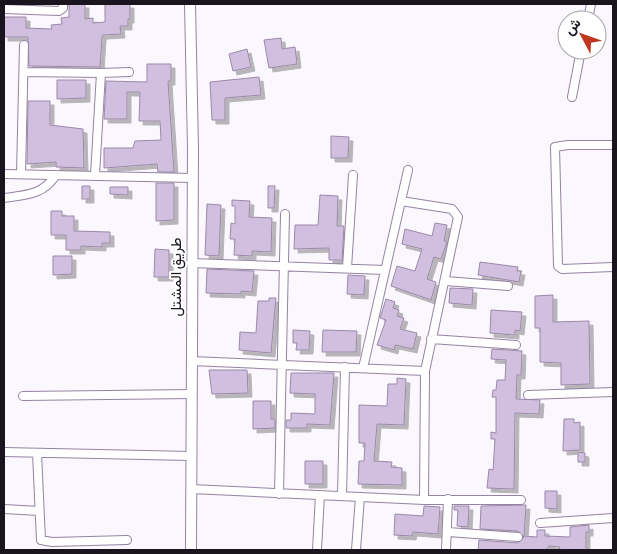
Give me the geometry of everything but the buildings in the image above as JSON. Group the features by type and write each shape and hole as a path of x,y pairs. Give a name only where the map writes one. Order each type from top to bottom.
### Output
{"main road":[{"name":"طريق المشتل","path":"190,4 192,178 191,550"}],"street":[{"path":"4,9 58,11 63,8 63,4"},
{"path":"21,174 24,45"},
{"path":"572,97 579,60"},
{"path":"24,72 129,72"},
{"path":"95,175 101,73"},
{"path":"613,145 568,145 555,148 558,266 562,269 613,267"},
{"path":"363,368 408,170"},
{"path":"4,174 192,178"},
{"path":"347,268 352,175"},
{"path":"4,198 32,195 50,185 56,176"},
{"path":"401,200 452,209 458,217 446,281 425,371 424,500"},
{"path":"279,494 285,214"},
{"path":"191,262 385,270"},
{"path":"446,281 508,286"},
{"path":"431,339 516,345"},
{"path":"191,360 425,371"},
{"path":"342,496 345,367"},
{"path":"528,395 613,392"},
{"path":"23,396 192,394"},
{"path":"4,452 191,456"},
{"path":"37,453 39,535 41,540 46,542 127,540"},
{"path":"191,489 424,500 520,500"},
{"path":"317,550 320,495"},
{"path":"356,550 360,497"},
{"path":"446,550 448,499"},
{"path":"4,509 39,511"},
{"path":"540,523 613,518"},
{"path":"448,532 518,537"}]}
